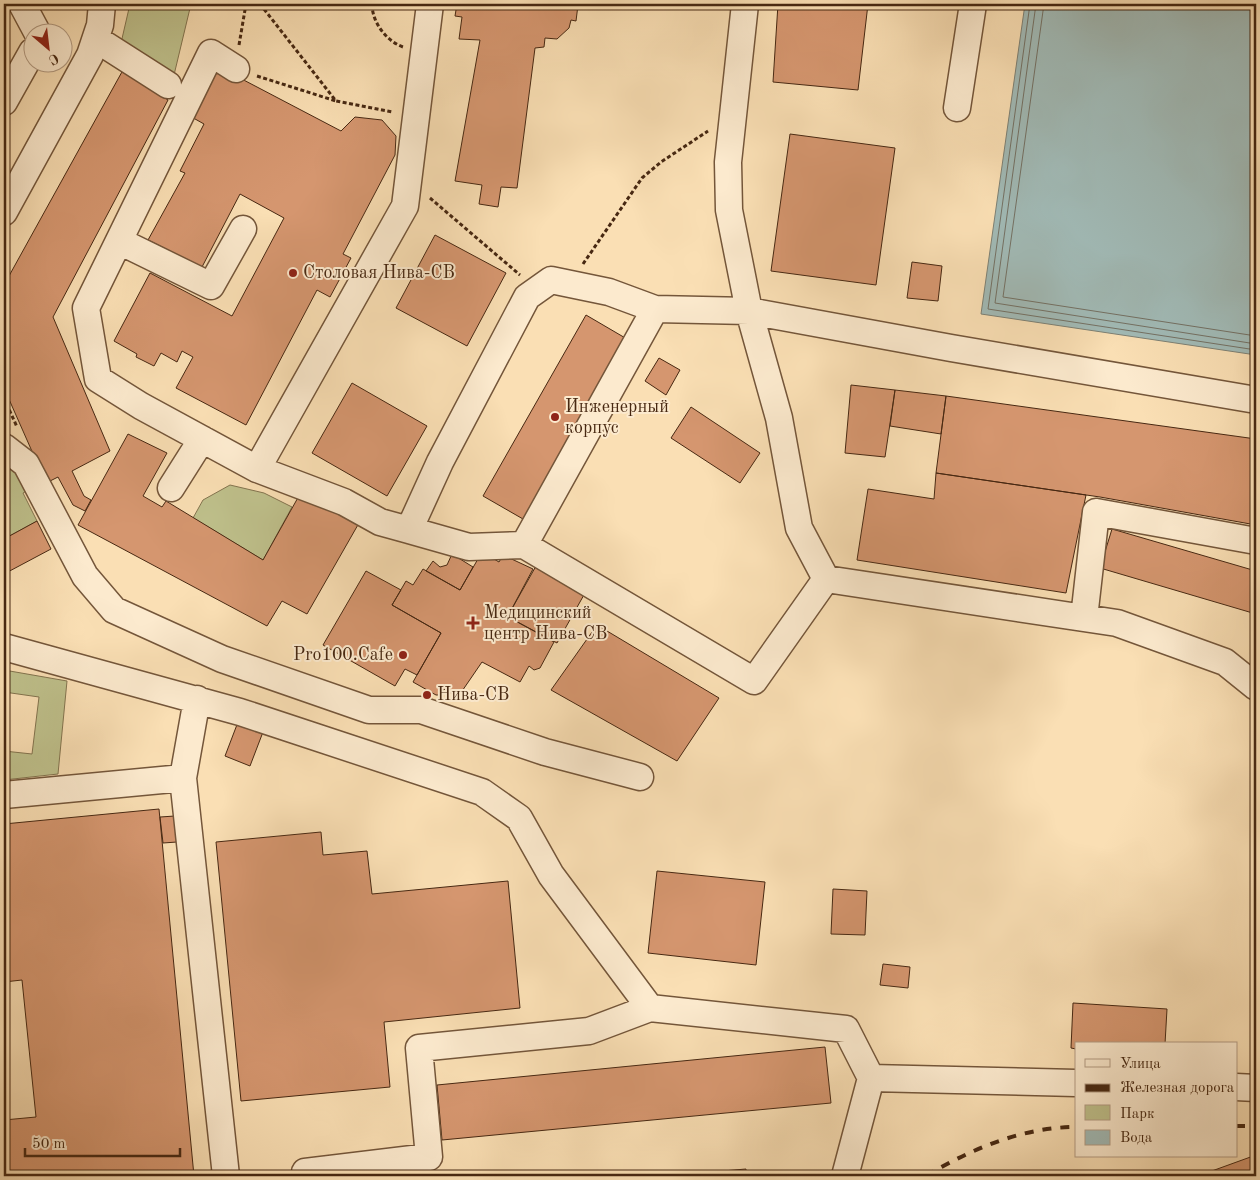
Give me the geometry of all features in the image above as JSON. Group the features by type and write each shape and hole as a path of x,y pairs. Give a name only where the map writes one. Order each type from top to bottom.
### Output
{"street":[{"path":"22,4 32,22"},
{"path":"4,212 79,77 96,39 102,4"},
{"path":"257,469 405,206 430,4"},
{"path":"746,4 728,162 729,210 749,311 779,418 799,528 826,579"},
{"path":"957,108 973,4"},
{"path":"96,39 168,85"},
{"path":"236,69 211,53 86,308 98,379 257,469 344,502 380,522 469,547 524,544 754,681 826,579"},
{"path":"7,87 22,66"},
{"path":"119,241 211,286 243,229"},
{"path":"409,530 440,462 527,297 550,280 609,292 655,309 749,311 951,348 1256,400"},
{"path":"524,544 655,309"},
{"path":"171,488 202,439"},
{"path":"4,447 26,464 85,576 114,610 222,659 369,710 421,710 545,752 640,777"},
{"path":"1084,618 1096,512 1256,541"},
{"path":"826,579 1117,623 1225,662 1256,687"},
{"path":"4,647 197,699 482,792 519,818 551,875 650,1008"},
{"path":"197,699 184,778 226,1176"},
{"path":"4,795 184,778"},
{"path":"306,1176 305,1172 430,1157 419,1048 589,1031 650,1008 846,1029 871,1078 845,1176"},
{"path":"871,1078 1075,1083"},
{"path":"1238,1087 1256,1088"}],"path":[{"path":"246,4 236,69 336,101 416,116"},
{"path":"260,4 336,101"},
{"path":"349,4 372,5 379,29 395,44 415,51 424,51"},
{"path":"573,284 583,263 619,214 642,178 661,162 712,128 734,103"},
{"path":"408,180 536,290"}],"green space":[{"path":"130,4 191,4 174,75 121,43"},
{"path":"4,460 16,467 30,489 23,493 37,521 4,539"},
{"path":"230,485 264,493 292,507 263,560 193,518 203,500"},
{"path":"4,670 67,681 58,774 4,780 4,751 32,754 39,697 4,692"}],"water":[{"path":"1025,4 1256,4 1256,355 981,314"}],"building":[{"path":"457,4 578,5 576,21 571,20 569,28 557,39 545,38 544,47 535,48 517,188 501,187 498,207 479,204 482,185 455,181 480,40 459,39 462,17 455,16"},
{"path":"778,4 817,7 817,4 868,4 858,90 773,82"},
{"path":"215,65 341,131 355,117 382,120 396,136 395,155 343,254 351,258 330,297 317,290 246,425 176,388 193,357 182,351 177,362 161,353 154,366 136,357 137,354 114,341 150,273 232,316 284,218 240,194 202,267 148,240 185,173 180,171 204,124 188,115"},
{"path":"123,70 168,100 53,317 110,451 72,471 84,496 91,500 85,511 73,505 58,477 46,483 4,388 4,285"},
{"path":"790,134 895,148 876,285 771,271"},
{"path":"435,235 506,273 467,346 396,308"},
{"path":"912,262 942,266 938,301 907,298"},
{"name":"Инженерный корпус","path":"586,315 627,339 523,519 483,496"},
{"path":"659,358 680,370 666,395 645,381"},
{"path":"352,383 427,426 387,496 312,453"},
{"path":"851,385 895,390 885,457 845,453"},
{"path":"895,390 946,396 941,434 890,426"},
{"path":"946,396 1256,439 1256,525 1100,497 936,473"},
{"path":"691,407 760,453 740,483 671,438"},
{"path":"128,434 167,453 143,496 162,507 166,501 263,560 300,494 359,523 307,614 282,601 267,626 78,525"},
{"path":"936,473 1086,495 1066,593 857,560 868,489 934,499"},
{"path":"37,521 51,549 4,574 4,539"},
{"path":"1112,529 1256,571 1256,614 1100,568"},
{"path":"482,552 499,562 503,555 533,569 509,614 510,618 554,642 540,668 534,670 529,666 520,682 482,662 458,697 444,689 441,695 436,695 413,682 441,633 392,605 406,581 413,585 423,569 460,590"},
{"path":"452,554 473,567 460,590 426,571 433,561 440,567 447,565"},
{"path":"536,566 585,593 557,643 510,618 509,614"},
{"path":"366,571 401,590 392,605 441,633 417,675 405,669 395,686 323,645"},
{"path":"597,625 719,698 677,761 551,690"},
{"path":"238,722 263,732 250,766 225,756"},
{"path":"159,809 194,1176 4,1176 4,1120 36,1117 22,980 4,982 4,824"},
{"path":"175,816 177,842 163,843 160,817"},
{"path":"321,832 323,855 367,851 372,894 508,881 520,1008 384,1022 390,1087 241,1101 216,842"},
{"path":"657,871 765,882 756,965 648,953"},
{"path":"833,889 867,891 865,935 831,934"},
{"path":"883,964 910,967 908,988 880,985"},
{"path":"1073,1003 1167,1009 1165,1042 1075,1042 1075,1049 1071,1048"},
{"path":"825,1047 831,1103 442,1140 437,1085"},
{"path":"1256,1155 1256,1176 1198,1176"},
{"path":"746,1169 746,1176 664,1176"}],"railway":[{"path":"1238,1126 1252,1126"},
{"path":"926,1176 961,1157 998,1141 1037,1131 1075,1127"}],"place":[{"name":"Столовая Нива-СВ","path":"293,273"},
{"name":"Инженерный корпус","path":"555,417"},
{"name":"Медицинский центр Нива-СВ","path":"473,623"},
{"name":"Pro100.Cafe","path":"403,655"},
{"name":"Нива-СВ","path":"427,695"}]}
